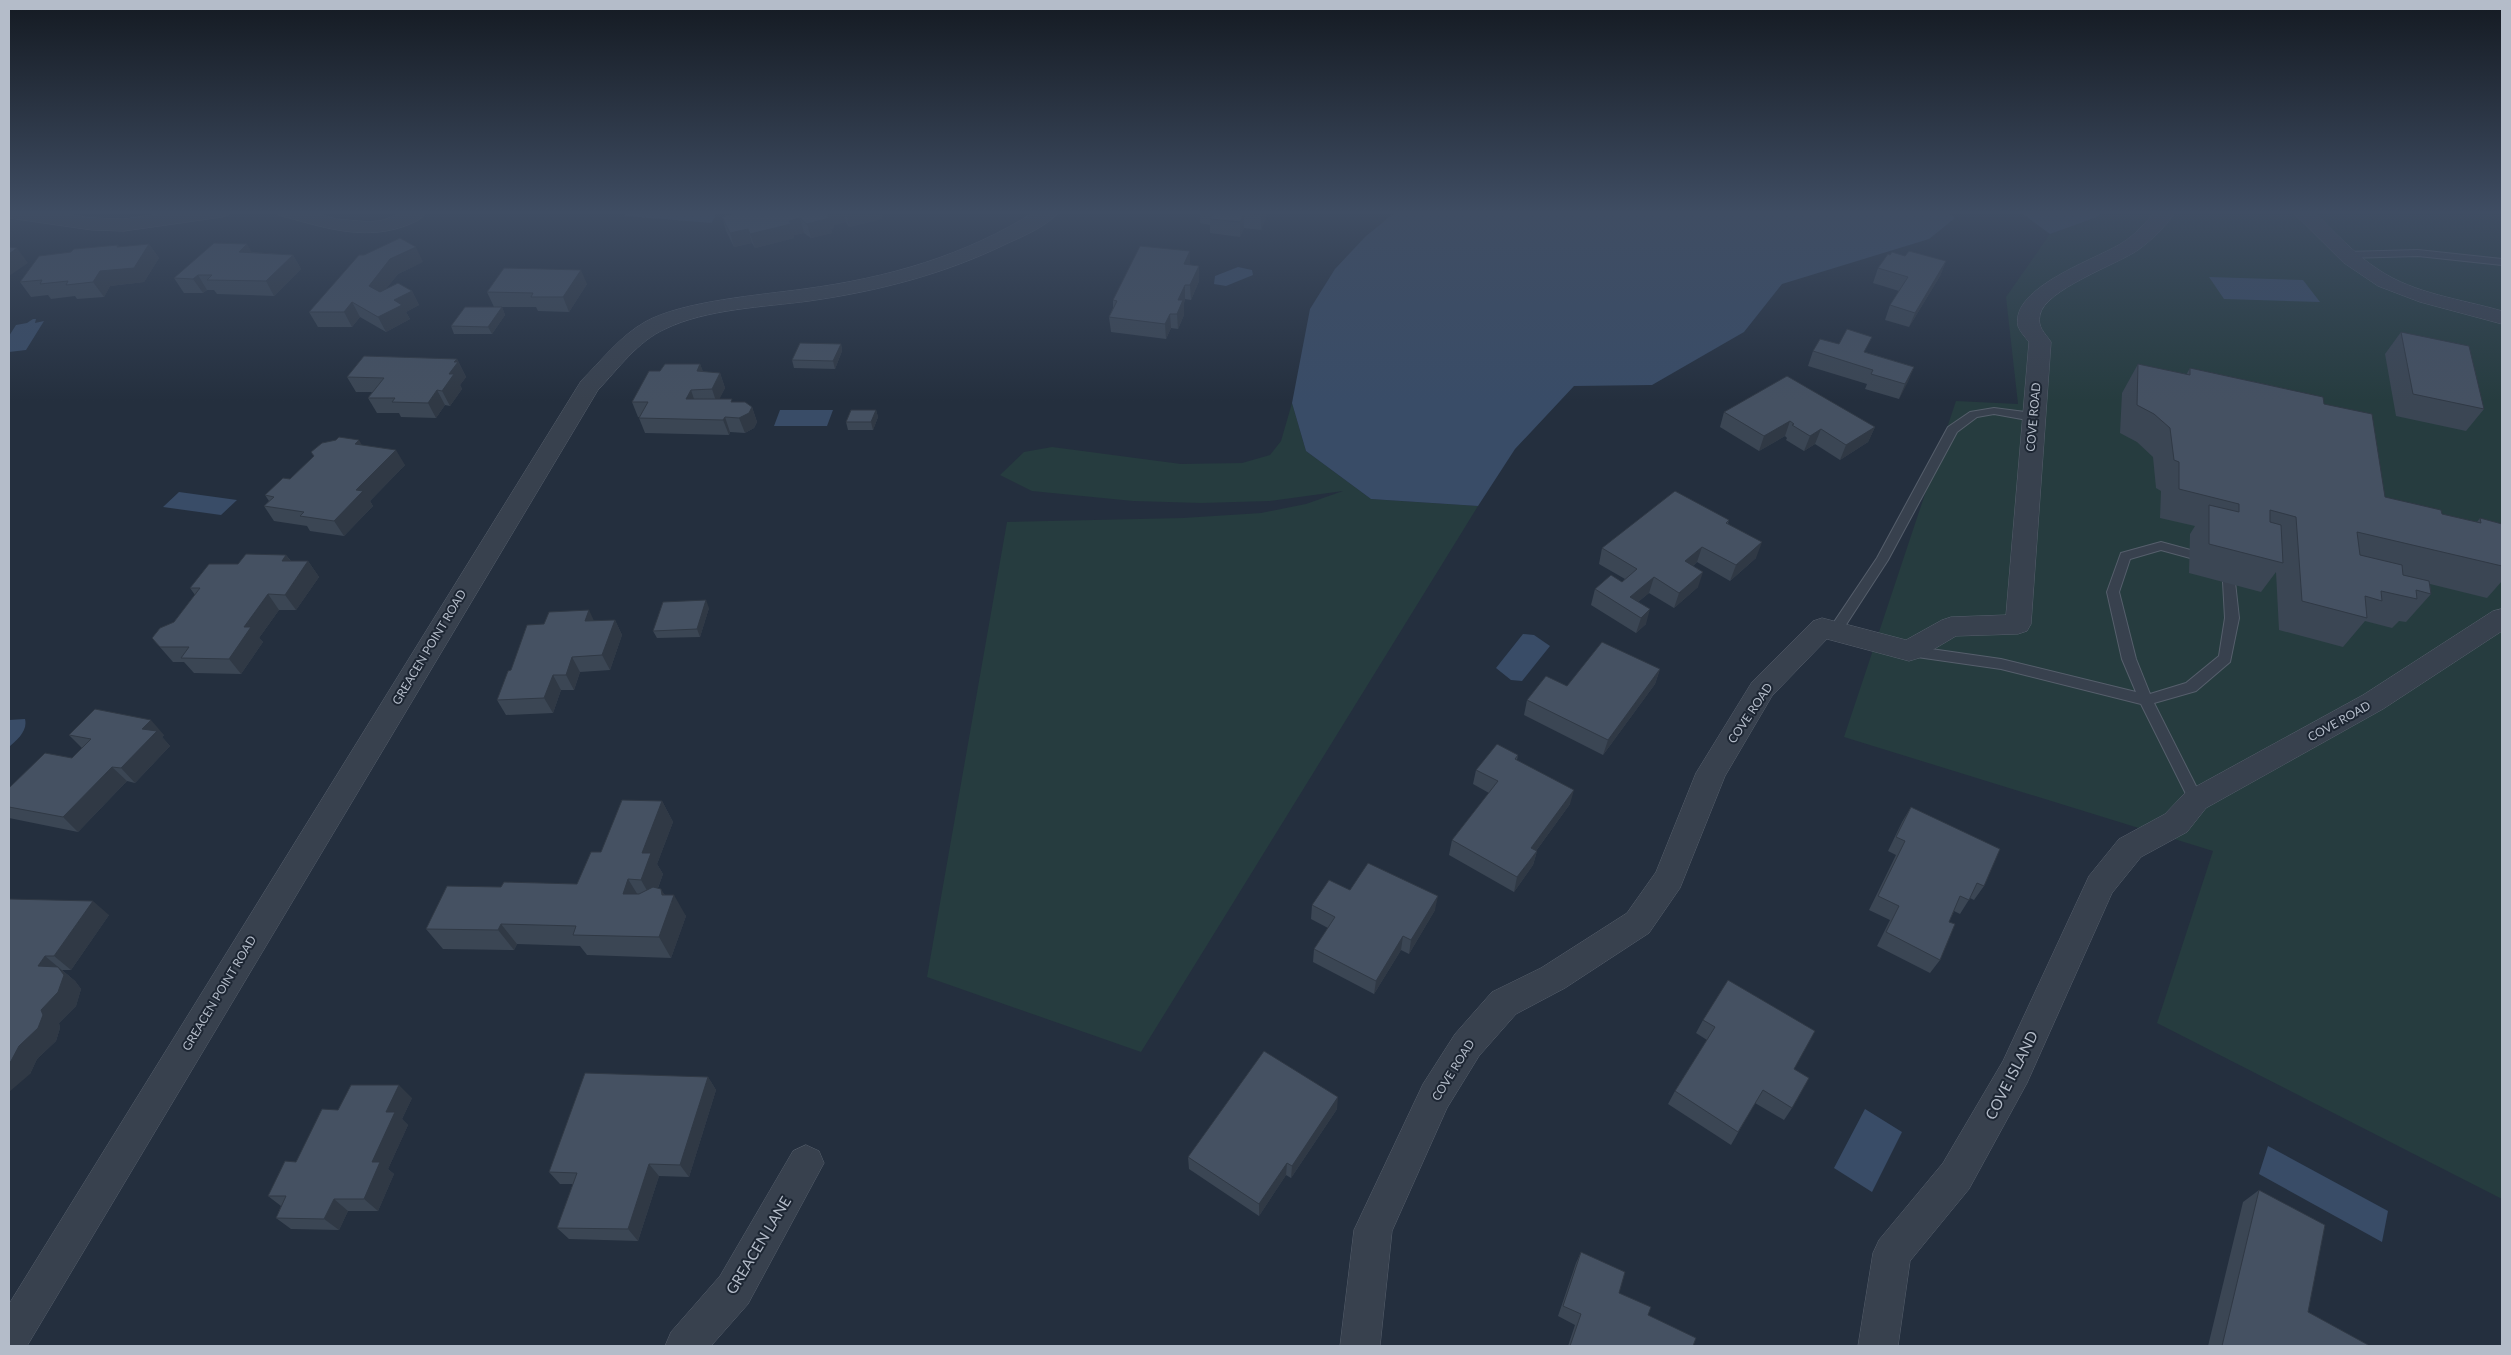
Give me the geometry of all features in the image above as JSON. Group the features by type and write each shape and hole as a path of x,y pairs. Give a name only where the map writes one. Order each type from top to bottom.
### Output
{"street":[{"name":"GREACEN POINT ROAD","path":"9,1340 589,386 635,340 654,326 694,313 763,300 865,286 909,274"},
{"name":"COVE ROAD","path":"1360,1346 1360,1332 1373,1230 1436,1096 1467,1045 1504,1003 1553,978 1638,923 1668,879 1711,773 1762,690 1822,628 1909,651 1951,627 2018,624 2040,342 2029,325 2030,310 2040,296 2079,274"},
{"path":"2373,274 2384,282 2403,290 2502,318"},
{"name":"COVE ROAD","path":"2186,811 2373,702 2502,618"},
{"name":"COVE ISLAND","path":"1878,1346 1892,1253 1956,1176 2015,1072 2100,884 2130,848 2186,811"},
{"name":"GREACEN LANE","path":"685,1346 734,1290 806,1163"}],"lane":[{"path":"1835,631 1882,560 1952,430 1974,414 1980,413 1994,411 2033,417"},
{"path":"2186,811 2146,700 2129,659 2113,592 2125,556 2161,546 2205,558"},
{"path":"1909,651 2001,664 2146,700 2191,687 2225,658 2232,618 2229,582"}],"green space":[{"path":"2022,274 2502,274 2502,1199 2157,1023 2213,851 1844,737 1956,401 2018,404 2006,297"},
{"path":"1292,403 1306,451 1371,499 1478,506 1141,1052 927,977 1007,522 1183,518 1261,513 1306,504 1343,491 1270,501 1201,503 1133,501 1032,491 1000,475 1024,452 1052,447 1181,464 1242,463 1270,455 1281,441"}],"water":[{"path":"1220,274 1253,275 1226,286 1214,284 1215,276"},
{"path":"1332,274 1814,274 1782,284 1744,332 1652,385 1574,386 1515,449 1478,506 1371,499 1306,451 1292,403 1310,309"},
{"path":"2209,277 2303,280 2320,302 2224,299"},
{"path":"36,319 35,323 44,321 26,350 9,352 9,336 16,325 27,323"},
{"path":"780,410 833,410 827,426 774,426"},
{"path":"179,492 237,500 221,515 163,507"},
{"path":"1523,634 1534,635 1550,646 1522,681 1511,680 1496,668"},
{"path":"25,719 26,723 23,731 9,747 9,720"},
{"path":"1865,1109 1902,1132 1872,1192 1834,1168"},
{"path":"2268,1146 2388,1211 2382,1242 2259,1174"}],"building":[{"path":"26,274 98,274 93,282 66,285 68,281 40,284 42,280 20,282"},
{"path":"178,274 273,274 266,281 207,280 212,275 198,275 193,279 174,278"},
{"path":"342,274 378,274 369,286 380,292 398,283 412,291 394,300 402,305 378,317 352,302 344,312 309,312"},
{"path":"500,274 578,274 563,297 531,297 533,293 487,292"},
{"path":"1126,274 1195,274 1190,285 1185,285 1178,300 1183,300 1177,314 1170,314 1165,324 1109,317 1117,301 1113,300"},
{"path":"1899,274 1938,274 1915,313 1890,305 1908,277"},
{"path":"465,307 502,307 488,327 451,326"},
{"path":"1847,329 1872,337 1864,352 1914,367 1905,384 1871,374 1873,370 1813,351 1820,339 1839,344"},
{"path":"2401,332 2469,346 2484,409 2413,394"},
{"path":"800,343 841,344 833,361 792,360"},
{"path":"364,356 457,359 454,362 458,362 449,374 454,374 442,391 437,390 428,403 392,402 395,398 368,398 384,378 347,377"},
{"path":"665,364 700,364 697,371 720,373 712,389 691,390 686,399 732,399 731,402 745,402 752,407 749,413 739,418 725,417 723,420 639,418 648,402 632,402 649,371 660,371"},
{"path":"2138,364 2190,375 2190,368 2323,397 2324,404 2372,414 2385,497 2441,510 2442,514 2481,523 2480,518 2502,524 2502,566 2357,532 2360,555 2402,565 2403,575 2429,581 2431,594 2416,590 2417,599 2381,591 2382,601 2365,596 2367,618 2302,601 2296,517 2270,510 2270,522 2281,525 2283,563 2209,544 2209,505 2239,512 2239,504 2179,489 2179,462 2174,460 2170,428 2154,414 2137,405"},
{"path":"1787,376 1875,427 1846,445 1821,429 1810,436 1792,425 1794,424 1790,421 1764,436 1724,412"},
{"path":"851,410 876,410 871,422 846,422"},
{"path":"339,437 359,440 355,444 396,450 356,490 363,491 334,521 300,516 304,512 264,506 274,497 265,495 283,478 290,479 314,456 311,452 322,443 336,440"},
{"path":"1675,491 1729,520 1726,523 1762,542 1736,565 1702,547 1685,561 1703,572 1679,593 1654,577 1630,597 1650,609 1641,618 1595,589 1611,575 1622,582 1637,569 1602,548"},
{"path":"246,554 286,555 282,561 308,561 285,595 268,594 244,627 251,627 229,659 181,658 189,647 160,647 152,638 160,628 174,622 200,588 190,588 209,564 238,564"},
{"path":"706,600 697,629 653,631 663,602"},
{"path":"589,610 585,621 615,620 602,655 572,657 566,675 553,675 544,698 497,700 508,671 511,670 527,625 544,624 549,612"},
{"path":"1602,642 1660,669 1608,740 1527,700 1546,676 1567,686"},
{"path":"95,709 151,720 142,729 157,731 121,768 112,767 63,817 9,807 9,788 45,753 72,758 91,739 69,735"},
{"path":"1497,744 1518,755 1515,759 1574,790 1531,848 1537,851 1517,877 1452,840 1498,781 1476,770"},
{"path":"622,800 662,801 642,853 651,853 641,880 628,879 623,894 639,894 653,887 661,889 662,895 674,895 659,937 573,935 576,926 501,924 498,930 426,929 447,886 501,887 504,882 577,884 591,852 601,852"},
{"path":"1911,807 2000,849 1984,886 1977,883 1969,900 1960,896 1949,922 1955,924 1940,960 1886,932 1899,906 1878,896 1905,841 1896,837"},
{"path":"1368,863 1438,896 1411,940 1403,936 1376,981 1314,949 1335,917 1312,905 1329,880 1350,890"},
{"path":"9,899 93,901 54,956 45,956 38,966 58,967 64,975 58,992 41,1010 43,1015 38,1028 19,1046 9,1064"},
{"path":"1728,980 1815,1031 1794,1069 1809,1078 1792,1108 1763,1090 1738,1132 1675,1091 1715,1027 1703,1020"},
{"path":"1264,1051 1338,1097 1292,1166 1287,1163 1259,1204 1188,1157"},
{"path":"585,1073 708,1077 680,1165 649,1164 628,1229 557,1228 577,1173 549,1172"},
{"path":"351,1085 399,1085 386,1112 395,1112 372,1162 380,1162 364,1199 334,1199 324,1219 276,1218 286,1196 268,1196 285,1161 296,1162 322,1109 338,1110"},
{"path":"2259,1190 2325,1225 2308,1312 2370,1346 2222,1346"},
{"path":"1581,1252 1625,1272 1619,1293 1651,1307 1648,1315 1696,1338 1693,1346 1570,1346 1581,1314 1563,1306"}]}
